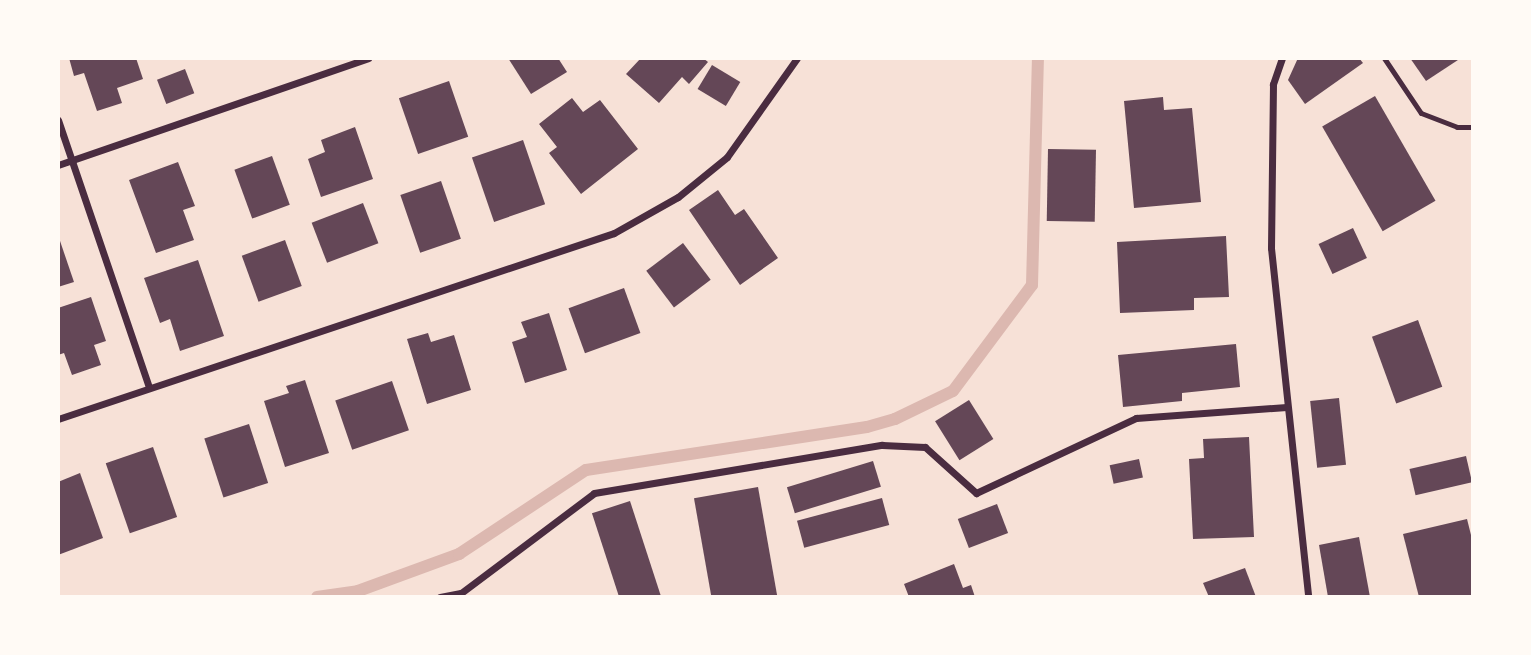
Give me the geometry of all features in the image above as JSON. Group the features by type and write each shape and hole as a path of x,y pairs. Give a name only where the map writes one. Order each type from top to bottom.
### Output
{"street":[{"path":"58,165 368,58"},
{"path":"58,419 614,233 678,197 727,157 797,58"},
{"path":"1282,58 1273,84 1271,248 1308,597"},
{"path":"58,120 149,387"},
{"path":"440,597 461,593 594,493 882,444 925,447 976,493 1136,418 1287,407"}],"lane":[{"path":"1384,58 1421,113 1457,127 1473,127"}],"building":[{"path":"69,58 136,58 143,79 117,88 122,103 97,111 84,73 74,76"},
{"path":"508,58 558,58 567,72 531,94"},
{"path":"641,58 703,58 708,62 689,84 682,77 659,103 626,74"},
{"path":"1298,58 1359,58 1363,63 1305,104 1288,80"},
{"path":"1410,58 1461,58 1426,81"},
{"path":"712,65 740,82 726,106 698,89"},
{"path":"185,69 194,93 166,104 157,80"},
{"path":"449,81 468,137 418,154 399,98"},
{"path":"1375,96 1436,201 1383,231 1322,126"},
{"path":"1163,97 1164,110 1192,108 1201,202 1134,208 1124,101"},
{"path":"572,98 583,112 600,100 638,149 581,194 549,153 557,147 539,124"},
{"path":"355,127 373,179 321,197 308,159 325,152 321,140"},
{"path":"523,140 545,204 494,222 472,158"},
{"path":"1048,149 1096,150 1095,222 1047,221"},
{"path":"272,156 290,205 252,219 234,170"},
{"path":"178,162 195,206 183,210 194,240 156,253 129,180"},
{"path":"441,181 461,239 420,253 400,195"},
{"path":"718,190 735,215 744,209 778,258 740,285 689,210"},
{"path":"363,203 378,243 327,263 312,223"},
{"path":"1353,228 1367,258 1333,274 1319,244"},
{"path":"58,235 74,282 58,287"},
{"path":"1226,236 1229,297 1194,298 1194,310 1120,313 1117,242"},
{"path":"285,240 302,286 259,302 242,256"},
{"path":"683,243 711,280 674,307 646,271"},
{"path":"198,260 224,336 180,351 170,319 160,323 144,278"},
{"path":"624,288 640,333 585,353 569,308"},
{"path":"91,297 106,341 94,345 101,365 72,375 64,353 58,355 58,308"},
{"path":"549,313 567,370 525,383 512,342 527,337 521,322"},
{"path":"1418,320 1442,387 1396,403 1372,337"},
{"path":"428,333 431,342 454,335 471,390 427,404 407,339"},
{"path":"1236,344 1240,387 1182,393 1182,401 1123,407 1118,355"},
{"path":"305,380 329,453 285,467 264,401 289,393 286,386"},
{"path":"392,381 409,430 352,450 335,401"},
{"path":"1339,398 1346,465 1317,468 1310,401"},
{"path":"969,400 993,439 959,460 935,421"},
{"path":"249,424 268,483 223,497 204,439"},
{"path":"1249,437 1254,537 1193,539 1189,459 1204,458 1203,439"},
{"path":"153,447 177,517 130,533 106,463"},
{"path":"1466,456 1472,482 1416,495 1409,469"},
{"path":"1139,459 1143,478 1114,484 1110,465"},
{"path":"873,461 881,487 795,513 787,487"},
{"path":"80,473 103,538 58,555 58,482"},
{"path":"758,487 777,596 711,597 694,498"},
{"path":"882,498 889,525 804,548 797,521"},
{"path":"630,501 661,597 619,597 592,513"},
{"path":"997,504 1008,533 969,548 958,519"},
{"path":"1467,519 1473,543 1473,597 1419,597 1403,534"},
{"path":"1359,537 1370,597 1328,597 1319,545"},
{"path":"954,564 963,588 971,585 975,597 909,597 904,584"},
{"path":"1245,568 1256,597 1209,597 1203,583"}],"waterway":[{"path":"317,597 358,591 459,554 586,470 867,427 895,419 953,391 1032,285 1038,58"}]}
